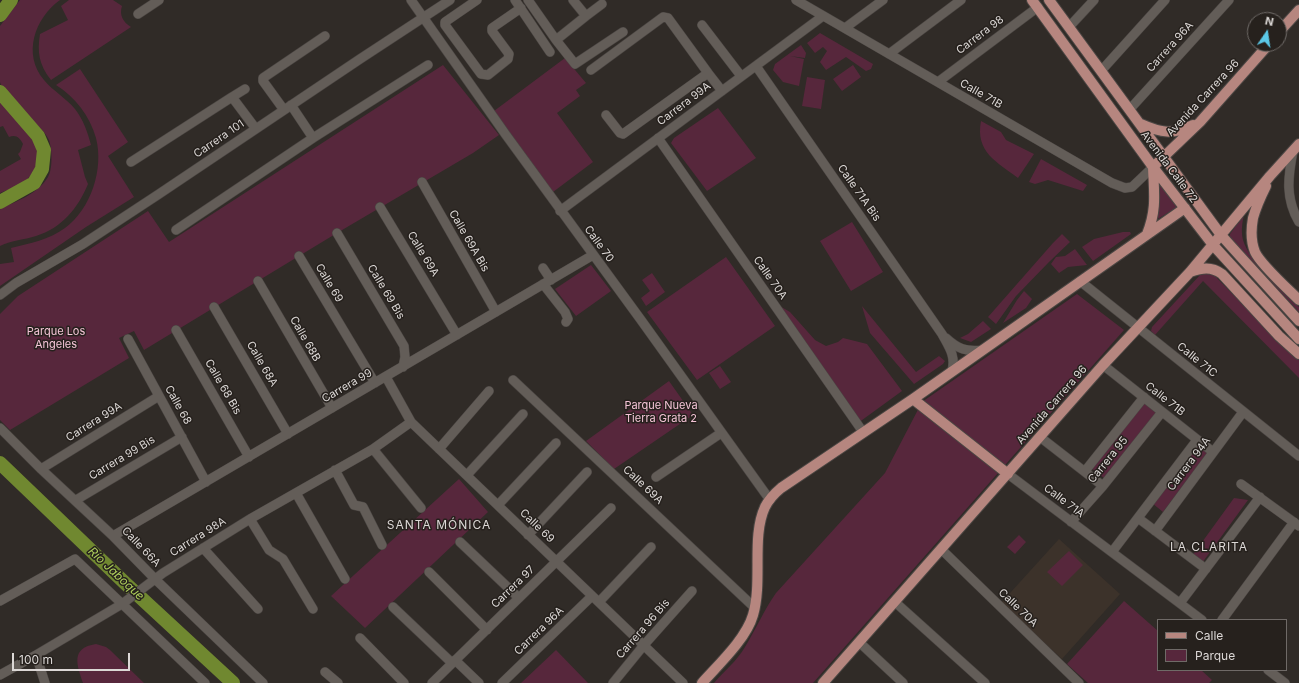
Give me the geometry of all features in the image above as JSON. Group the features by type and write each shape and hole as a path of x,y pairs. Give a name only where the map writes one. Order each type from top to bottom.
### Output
{"main road":[{"name":"Avenida Calle 72","path":"1049,0 1221,235 1299,320"},
{"name":"Avenida Calle 72","path":"1035,4 1153,167 1213,245 1299,339"},
{"path":"1287,23 1299,10"},
{"name":"Avenida Carrera 96","path":"1153,167 1200,122 1262,52"},
{"path":"1140,124 1157,131 1169,132 1182,130 1200,122"},
{"name":"Avenida Carrera 96","path":"823,683 896,602 1103,365 1190,272 1270,176 1296,148"},
{"path":"1146,235 1154,208 1153,167"},
{"path":"1270,176 1253,218 1252,231 1255,252 1260,260 1299,300"},
{"path":"702,683 741,639 748,627 755,608 758,593 759,533 765,507 781,488 913,399 1185,208"},
{"path":"1190,272 1206,267 1217,270 1279,336 1299,354"},
{"name":"Calle 71A","path":"913,399 1008,474"}],"street":[{"path":"138,14 159,0"},
{"name":"Calle 70","path":"411,0 560,211 641,320 770,500"},
{"name":"Carrera 101","path":"0,295 16,283 83,244 450,0"},
{"path":"477,0 445,22 445,25 481,74 485,75 488,75 508,59 509,56 492,31 492,28 521,8"},
{"path":"515,0 550,52"},
{"path":"528,0 574,63 577,64 623,32"},
{"path":"573,0 586,16"},
{"name":"Calle 71B","path":"796,0 1112,183 1125,188 1132,187 1153,167"},
{"path":"845,28 883,0"},
{"path":"888,54 961,0"},
{"path":"1069,27 1094,0"},
{"path":"1101,71 1165,0"},
{"name":"Carrera 96A","path":"1130,110 1228,0"},
{"path":"556,40 602,4"},
{"name":"Carrera 98","path":"938,82 1035,4"},
{"name":"Carrera 99A","path":"560,211 823,16"},
{"path":"591,70 663,17 668,18 722,91"},
{"path":"702,25 741,76"},
{"path":"313,138 262,81 263,78 325,36"},
{"path":"176,230 313,138 428,65"},
{"name":"Calle 71A Bis","path":"756,66 942,334 953,356 954,362 952,371"},
{"path":"606,114 620,133 626,133 708,73"},
{"path":"131,162 245,88"},
{"path":"232,97 256,129"},
{"name":"Calle 70A","path":"658,138 863,432"},
{"path":"1296,148 1289,169 1289,192 1291,205 1299,222"},
{"name":"Calle 69A Bis","path":"422,182 496,312"},
{"name":"Calle 69A","path":"380,207 457,335"},
{"name":"Calle 69 Bis","path":"337,233 404,346 405,357 403,367"},
{"name":"Carrera 99","path":"113,536 593,255"},
{"name":"Calle 69","path":"299,256 376,383"},
{"path":"543,268 547,282 568,319 566,322"},
{"name":"Calle 68B","path":"258,281 332,408"},
{"name":"Calle 71C","path":"1080,281 1137,328 1177,355 1243,412 1299,456"},
{"name":"Calle 68A","path":"214,307 288,434"},
{"name":"Calle 68 Bis","path":"176,330 249,457"},
{"name":"Calle 71A Bis","path":"942,334 952,344 964,350 983,350"},
{"name":"Calle 68","path":"128,339 206,482"},
{"name":"Calle 71B","path":"1103,365 1213,452"},
{"name":"Calle 69","path":"386,377 411,422 683,683"},
{"name":"Calle 69A","path":"513,380 755,608"},
{"path":"439,449 489,392"},
{"name":"Carrera 99A","path":"41,469 159,396"},
{"path":"1084,471 1144,397"},
{"name":"Carrera 95","path":"1072,522 1162,412"},
{"name":"Carrera 94A","path":"1155,531 1243,412"},
{"path":"467,475 524,414"},
{"name":"Carrera 98A","path":"0,675 122,604 153,581 203,548 250,519 373,449 411,422"},
{"name":"Calle 66A","path":"0,428 41,469 113,536 153,581 264,683"},
{"path":"656,477 721,433"},
{"name":"Carrera 99 Bis","path":"76,500 182,437"},
{"path":"1040,437 1103,486"},
{"name":"Carrera 94A","path":"1112,552 1197,440"},
{"path":"498,505 556,443"},
{"path":"373,449 421,508"},
{"path":"335,470 354,505 363,507 382,544"},
{"path":"528,534 586,472"},
{"name":"Calle 71A","path":"1008,474 1201,619"},
{"path":"1223,619 1297,524 1241,484"},
{"path":"296,494 345,579"},
{"path":"1180,603 1260,497"},
{"name":"Carrera 97","path":"432,683 611,508"},
{"path":"1138,518 1206,569"},
{"path":"250,519 269,550 283,559 313,609"},
{"path":"460,542 519,598"},
{"name":"Carrera 96A","path":"502,683 651,547"},
{"path":"203,548 258,609"},
{"name":"Calle 70A","path":"941,550 1078,683"},
{"path":"0,601 75,559 205,683"},
{"path":"429,572 487,630"},
{"name":"Carrera 96 Bis","path":"613,683 644,645 692,591"},
{"path":"896,602 985,683"},
{"path":"392,607 479,683"},
{"path":"360,638 404,683"},
{"path":"859,642 903,683"},
{"path":"36,655 45,683"},
{"path":"1269,671 1285,683"},
{"path":"325,672 338,683"}],"shaded area":[{"path":"1059,539 1120,594 1062,659 1001,603"}],"green space":[{"path":"20,0 60,0 44,16 38,26 34,37 34,59 37,70 44,80 51,88 68,101 75,109 85,126 91,145 78,150 88,184 74,209 54,228 36,236 9,242 0,246 0,209 20,200 39,188 50,173 52,159 48,137 2,87 46,140 49,152 48,171 41,182 0,203 0,196 34,179 41,171 43,150 38,137 0,93 0,26"},
{"path":"69,0 113,0 122,6 122,18 131,27 51,80 41,64 39,53 40,34 68,20 61,6"},
{"path":"820,33 873,64 871,69 866,71 846,57 826,70 820,62 827,51 823,47 815,53 807,43"},
{"path":"801,45 806,53 805,58 790,56 804,59 799,86 783,82 773,70 775,64"},
{"path":"565,58 586,83 576,90 580,96 557,113 593,162 553,192 494,111"},
{"name":"Parque Los Angeles","path":"443,65 499,135 473,153 337,233 144,350 134,331 119,338 129,358 10,430 0,420 0,314 18,296 148,211 169,242"},
{"path":"853,65 861,77 842,91 833,79"},
{"path":"80,69 128,142 108,156 134,197 86,227 0,286 0,264 14,262 11,248 46,238 65,228 82,210 93,188 97,175 98,162 96,138 90,122 81,108 69,95 56,85"},
{"path":"807,77 825,80 821,109 802,106"},
{"path":"0,102 33,139 38,157 36,166 29,178 19,185 0,193 0,171 21,159 18,154 23,144 18,137 9,137 3,126 0,127"},
{"path":"718,108 756,158 707,191 671,143 674,138"},
{"path":"981,121 1001,132 1006,140 1034,154 1018,178 989,155 981,141"},
{"path":"1041,159 1087,185 1083,191 1048,180 1035,184 1029,182"},
{"path":"1155,177 1179,206 1156,220"},
{"path":"1244,215 1242,234 1246,248 1267,275 1299,307 1299,312 1230,239 1230,234"},
{"path":"852,222 883,272 851,291 820,241"},
{"path":"1123,232 1130,232 1131,234 1093,261 1082,247 1094,239"},
{"path":"1062,234 1070,242 1016,296 996,324 988,317"},
{"path":"1075,249 1087,265 1068,267 1059,273 1051,264 1056,257 1065,256"},
{"path":"726,257 775,326 697,380 647,312"},
{"path":"591,265 611,291 576,316 555,289"},
{"path":"652,273 665,292 646,306 641,298 650,291 642,280"},
{"path":"1205,273 1214,275 1291,354 1299,359 1299,378 1203,281 1155,335 1151,331 1152,327 1200,275"},
{"path":"1024,291 1032,299 1026,308 1003,323 1017,300"},
{"path":"1077,294 1124,330 813,683 714,683 742,652 776,593 885,473 922,402"},
{"path":"778,305 790,312 815,340 826,346 838,342 843,338 867,344 902,391 858,423"},
{"path":"862,306 916,372 939,356 945,361 943,364 914,384 870,333"},
{"path":"983,321 991,329 971,342 960,338 968,334"},
{"path":"720,366 731,382 720,389 709,373"},
{"name":"Parque Nueva Tierra Grata 2","path":"669,381 693,415 614,469 586,441"},
{"path":"1144,403 1156,413 1104,478 1091,468"},
{"path":"1198,444 1208,452 1163,512 1152,503"},
{"path":"459,479 488,512 365,628 331,596"},
{"path":"1234,498 1248,500 1202,563 1192,556"},
{"path":"1019,535 1026,542 1015,554 1007,547"},
{"path":"1069,551 1083,565 1062,586 1047,572"},
{"path":"1124,601 1157,630 1157,671 1202,671 1212,680 1209,683 1088,683 1067,664"},
{"path":"96,644 110,650 144,683 83,683 78,664 79,653 82,649"},
{"path":"556,650 588,683 521,683"}],"waterway":[{"name":"Río Jaboque","path":"0,15 11,0"},
{"name":"Río Jaboque","path":"0,92 38,136 44,150 42,169 34,183 0,202"},
{"name":"Río Jaboque","path":"0,463 126,584 233,683"}],"district":[{"name":"SANTA MÓNICA","path":"439,525"},
{"name":"LA CLARITA","path":"1209,547"}]}
